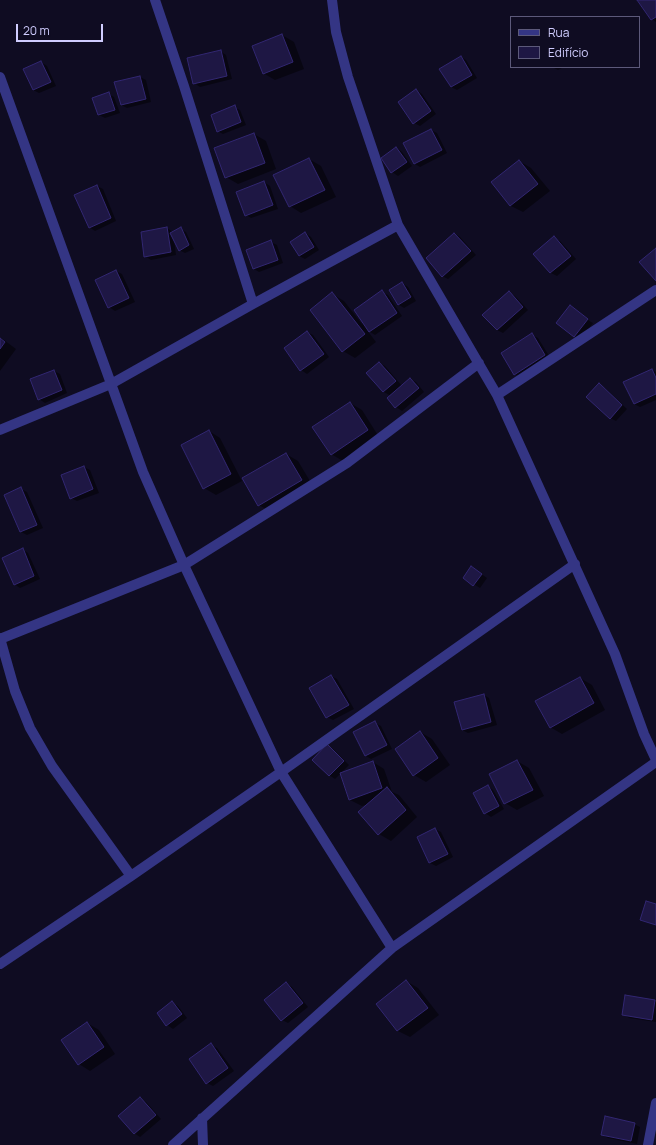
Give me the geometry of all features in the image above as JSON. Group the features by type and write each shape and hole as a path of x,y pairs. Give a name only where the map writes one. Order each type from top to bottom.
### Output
{"street":[{"path":"155,0 254,304"},
{"path":"172,1145 392,948 656,761 644,734 615,654 498,395 398,225 348,77 336,32 332,0"},
{"path":"0,77 143,472 184,565 281,772 392,948"},
{"path":"0,430 110,384 398,225"},
{"path":"498,395 656,290"},
{"path":"130,876 52,766 30,728 15,691 0,639 184,565 347,463 479,363"},
{"path":"0,964 281,772 574,564"},
{"path":"648,1145 656,1103"},
{"path":"202,1118 203,1145"}],"building":[{"path":"637,0 656,0 656,17 651,20"},
{"path":"282,34 293,62 263,74 252,46"},
{"path":"221,50 227,76 193,84 187,58"},
{"path":"461,56 472,75 451,87 439,69"},
{"path":"41,61 51,82 33,90 23,69"},
{"path":"140,76 146,99 121,105 114,82"},
{"path":"416,89 431,111 413,124 398,102"},
{"path":"109,92 115,110 98,115 92,98"},
{"path":"235,105 241,122 217,132 211,115"},
{"path":"431,129 442,150 414,164 403,143"},
{"path":"254,133 265,163 225,178 214,148"},
{"path":"396,147 407,162 391,173 381,158"},
{"path":"309,158 325,190 289,207 273,175"},
{"path":"519,160 538,184 510,206 491,182"},
{"path":"264,181 273,205 245,216 236,192"},
{"path":"97,185 111,218 89,228 74,195"},
{"path":"167,227 171,252 144,257 141,232"},
{"path":"181,227 189,245 179,251 170,233"},
{"path":"305,232 314,247 299,256 290,242"},
{"path":"454,233 471,251 442,277 426,258"},
{"path":"554,236 571,256 550,273 533,254"},
{"path":"271,240 278,260 253,269 246,250"},
{"path":"656,248 656,281 639,262"},
{"path":"116,270 129,298 108,308 95,280"},
{"path":"402,282 411,297 398,305 389,290"},
{"path":"382,290 397,313 369,332 354,310"},
{"path":"509,291 523,307 497,330 482,315"},
{"path":"332,292 365,334 342,352 310,310"},
{"path":"570,305 588,319 574,337 556,323"},
{"path":"307,331 324,354 300,371 284,348"},
{"path":"532,333 545,355 514,375 501,353"},
{"path":"0,338 5,342 0,349"},
{"path":"379,362 396,381 383,392 366,373"},
{"path":"652,369 656,378 656,394 634,404 623,382"},
{"path":"54,370 62,390 38,400 30,379"},
{"path":"410,378 419,388 395,408 387,398"},
{"path":"599,383 622,405 610,419 586,397"},
{"path":"350,402 368,430 331,455 312,427"},
{"path":"209,430 231,474 203,489 181,445"},
{"path":"286,453 302,480 258,506 242,478"},
{"path":"84,466 93,489 70,499 61,475"},
{"path":"21,487 37,525 20,532 4,495"},
{"path":"23,548 34,576 14,585 2,558"},
{"path":"471,566 482,574 473,586 463,578"},
{"path":"331,675 349,705 326,718 309,688"},
{"path":"580,677 594,703 550,728 535,701"},
{"path":"484,694 491,722 462,730 454,702"},
{"path":"375,721 387,745 365,756 353,732"},
{"path":"420,731 438,758 413,776 395,749"},
{"path":"327,744 344,761 329,776 312,760"},
{"path":"517,760 533,790 504,804 489,774"},
{"path":"373,761 382,788 349,800 340,773"},
{"path":"488,785 499,806 484,814 473,793"},
{"path":"387,787 406,810 378,835 358,812"},
{"path":"435,828 448,854 429,863 417,837"},
{"path":"646,901 656,904 656,925 640,920"},
{"path":"406,980 428,1008 397,1031 376,1004"},
{"path":"286,982 303,1003 281,1021 264,1000"},
{"path":"625,995 655,1000 652,1020 622,1015"},
{"path":"172,1001 182,1014 166,1026 157,1013"},
{"path":"87,1022 104,1047 78,1065 61,1040"},
{"path":"211,1043 228,1068 206,1084 189,1059"},
{"path":"140,1097 156,1115 134,1134 118,1116"},
{"path":"605,1116 635,1123 631,1141 601,1135"}]}
